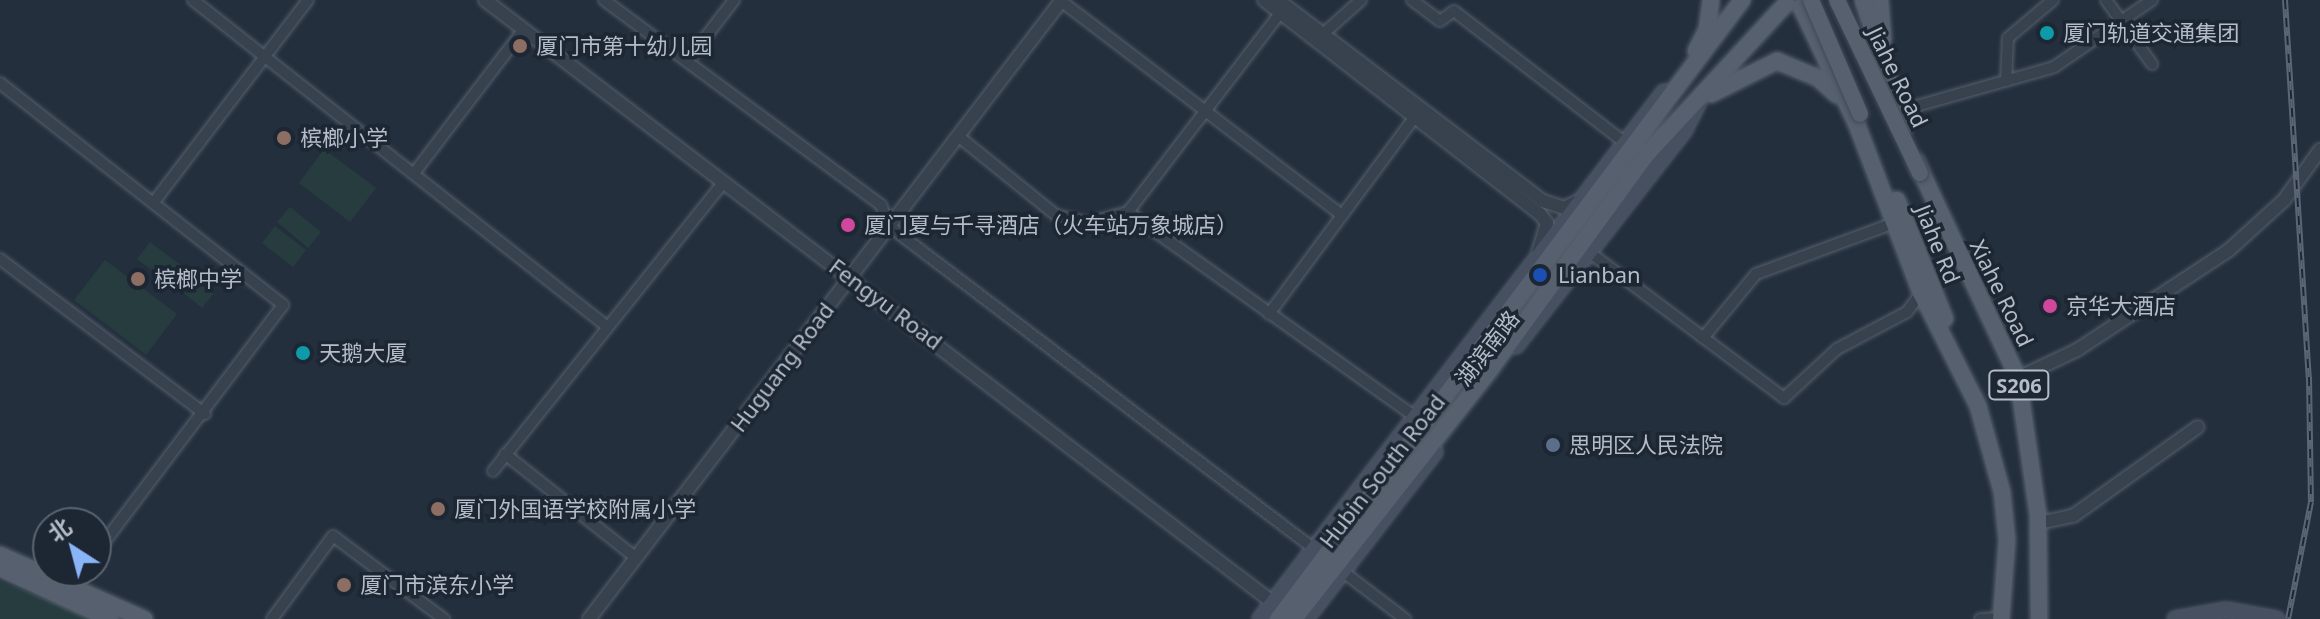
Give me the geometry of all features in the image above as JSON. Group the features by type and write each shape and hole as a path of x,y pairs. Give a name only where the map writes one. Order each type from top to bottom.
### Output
{"main road":[{"path":"1691,62 1707,29 1711,0"},
{"name":"湖滨南路","path":"1306,619 1329,561 1742,0"},
{"path":"1795,3 1838,0"},
{"name":"Jiahe Road","path":"1838,0 1920,173"},
{"name":"Xiahe Road","path":"1863,0 1920,173 2018,378 2039,523 2039,619"},
{"path":"1880,0 1878,18 1898,108"},
{"name":"湖滨南路","path":"1329,561 1492,367 1646,155 1795,3"},
{"name":"S206","path":"1795,3 1858,120"},
{"name":"S206","path":"1795,3 1858,120 1921,293 1972,393 2002,492 2007,540 2001,619"},
{"path":"1260,619 1282,613 1329,561 1415,417 1623,141 1723,26"},
{"path":"1700,101 1777,61 1833,89 1858,120"},
{"name":"湖滨南路","path":"1329,561 1589,252 1684,131 1700,101"},
{"name":"Jiahe Rd","path":"1858,120 1972,393"},
{"path":"0,555 110,619"},
{"path":"0,568 144,619"},
{"path":"2175,619 2226,610 2277,619"}],"street":[{"path":"193,0 415,172 605,325"},
{"path":"154,202 308,0"},
{"name":"Fengyu Road","path":"485,0 723,183 851,276 1282,613"},
{"path":"604,0 881,205 889,226 1405,619"},
{"path":"688,60 734,0"},
{"path":"1264,0 1323,34 1543,201 1564,208 1576,202"},
{"path":"1323,34 1361,0"},
{"path":"1412,0 1440,21 1454,11 1623,141"},
{"path":"2006,81 2008,38 2053,0"},
{"path":"2106,0 2152,64"},
{"path":"1898,108 2054,67 2152,0"},
{"path":"1062,1 1342,215"},
{"name":"Huguang Road","path":"589,619 1062,1"},
{"path":"958,136 1056,215 1088,223 1128,212 1279,6"},
{"path":"1279,6 1540,214 1547,223 1538,252"},
{"path":"415,172 523,30"},
{"path":"0,83 283,305 205,414 112,533"},
{"path":"1269,314 1415,117"},
{"path":"2018,378 2111,330 2229,250 2284,200 2320,150"},
{"path":"493,471 605,325 723,183"},
{"path":"1128,212 1415,417"},
{"path":"1703,338 1756,274 1894,223"},
{"path":"1589,252 1784,398 1837,349 1907,312 1921,293"},
{"path":"0,259 205,414"},
{"path":"2039,523 2073,516 2198,427"},
{"path":"505,454 636,558"},
{"path":"272,619 333,536 444,619"},
{"path":"73,595 76,587"},
{"path":"1980,619 2001,619"}],"green space":[{"path":"324,149 376,188 350,222 299,183"},
{"path":"290,207 321,232 308,248 277,222"},
{"path":"275,226 306,250 293,267 262,243"},
{"path":"150,242 182,266 169,283 137,259"},
{"path":"105,260 177,314 146,355 74,300"},
{"path":"187,272 214,293 202,308 175,286"},
{"path":"0,581 96,619 0,619"}],"railway":[{"path":"2285,0 2309,377 2311,502 2288,619"}],"place":[{"name":"厦门轨道交通集团","path":"2047,33"},
{"name":"厦门市第十幼儿园","path":"520,46"},
{"name":"槟榔小学","path":"284,138"},
{"name":"厦门夏与千寻酒店（火车站万象城店）","path":"848,225"},
{"name":"Lianban","path":"1540,275"},
{"name":"槟榔中学","path":"138,279"},
{"name":"京华大酒店","path":"2050,306"},
{"name":"天鹅大厦","path":"303,353"},
{"name":"思明区人民法院","path":"1553,445"},
{"name":"厦门外国语学校附属小学","path":"438,509"},
{"name":"厦门市滨东小学","path":"344,585"}]}
